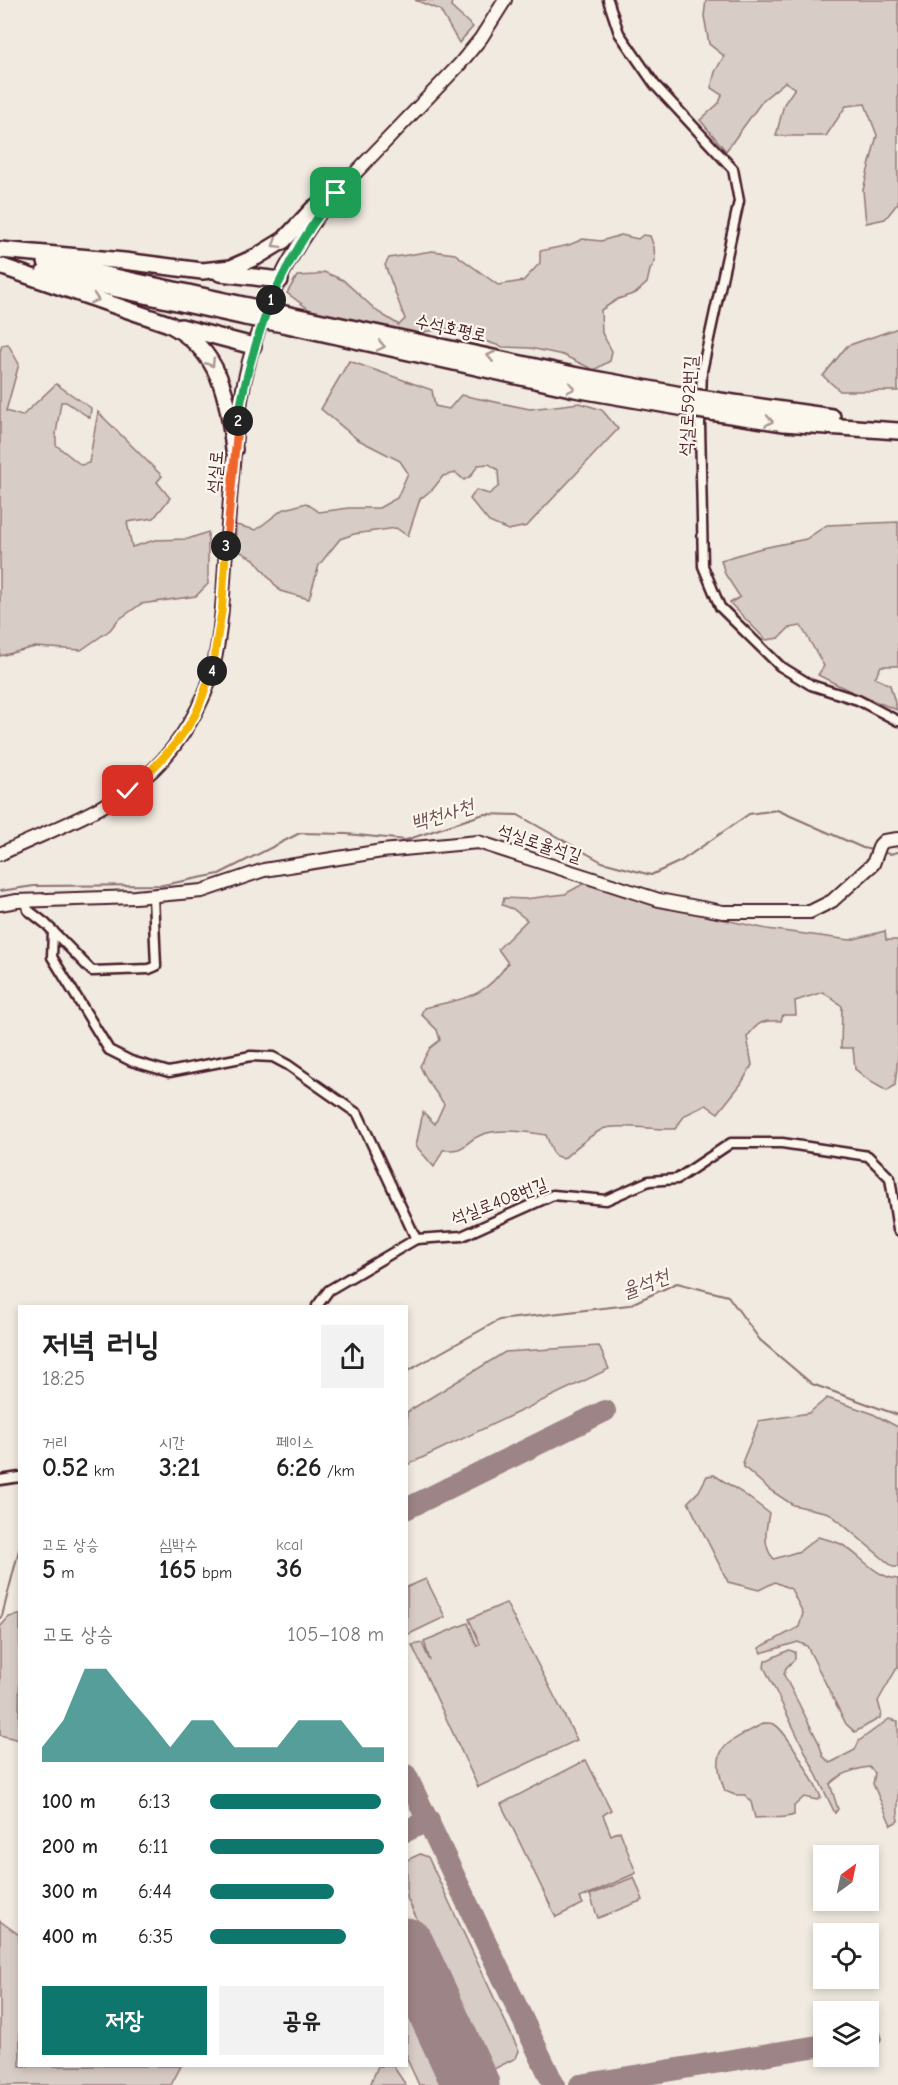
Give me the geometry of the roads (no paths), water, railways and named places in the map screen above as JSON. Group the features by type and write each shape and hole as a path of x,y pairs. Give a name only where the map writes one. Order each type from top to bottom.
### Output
{"highway":[{"path":"202,271 231,268 256,257 284,240 313,209 336,193"},
{"path":"0,251 124,261 280,280"},
{"name":"수석호평로","path":"0,251 247,312"},
{"path":"0,265 169,324 254,346"},
{"name":"수석호평로","path":"0,265 284,319 575,389 712,406 835,418 898,421"},
{"path":"169,324 185,332 201,347 216,370 226,393 234,450"},
{"name":"수석호평로","path":"712,406 784,423 898,430"}],"street":[{"name":"석실로","path":"0,854 87,814 128,791 153,770 168,753 195,714 213,669 222,609 234,450 245,382 254,346 280,280 305,233 336,193 459,65 481,38 505,0"},
{"name":"석실로592번길","path":"608,0 619,33 655,85 733,169 739,201 732,242 702,371 699,424 703,566 720,607 780,666 811,685 858,700 898,721"},
{"name":"석실로율석길","path":"0,904 153,896 202,891 264,870 382,850 478,842 659,900 723,912 810,912 832,901 873,864 880,845 884,842 898,840"},
{"path":"26,901 28,910 53,931 92,971 149,969 156,966 153,896"},
{"path":"53,931 52,957 109,1050 131,1061 169,1072 251,1056 273,1057 288,1065 357,1114 416,1239"},
{"name":"석실로408번길","path":"318,1305 329,1290 416,1239 462,1236 553,1195 606,1200 649,1181 678,1179 731,1143 782,1143 868,1156 890,1178"},
{"path":"898,1170 890,1178 898,1230"},
{"path":"0,1480 18,1477"}],"waterway":[{"name":"백천사천","path":"0,891 34,886 163,885 219,874 300,833 347,834 406,840 484,814 518,815 602,862 651,875 681,861 749,814 777,810 872,850"},
{"name":"백천사천","path":"880,852 890,854 898,852"},
{"name":"율석천","path":"408,1371 499,1320 629,1305 677,1283 728,1296 760,1340 812,1384 898,1415"},
{"name":"율석천","path":"0,1618 18,1554"}]}
